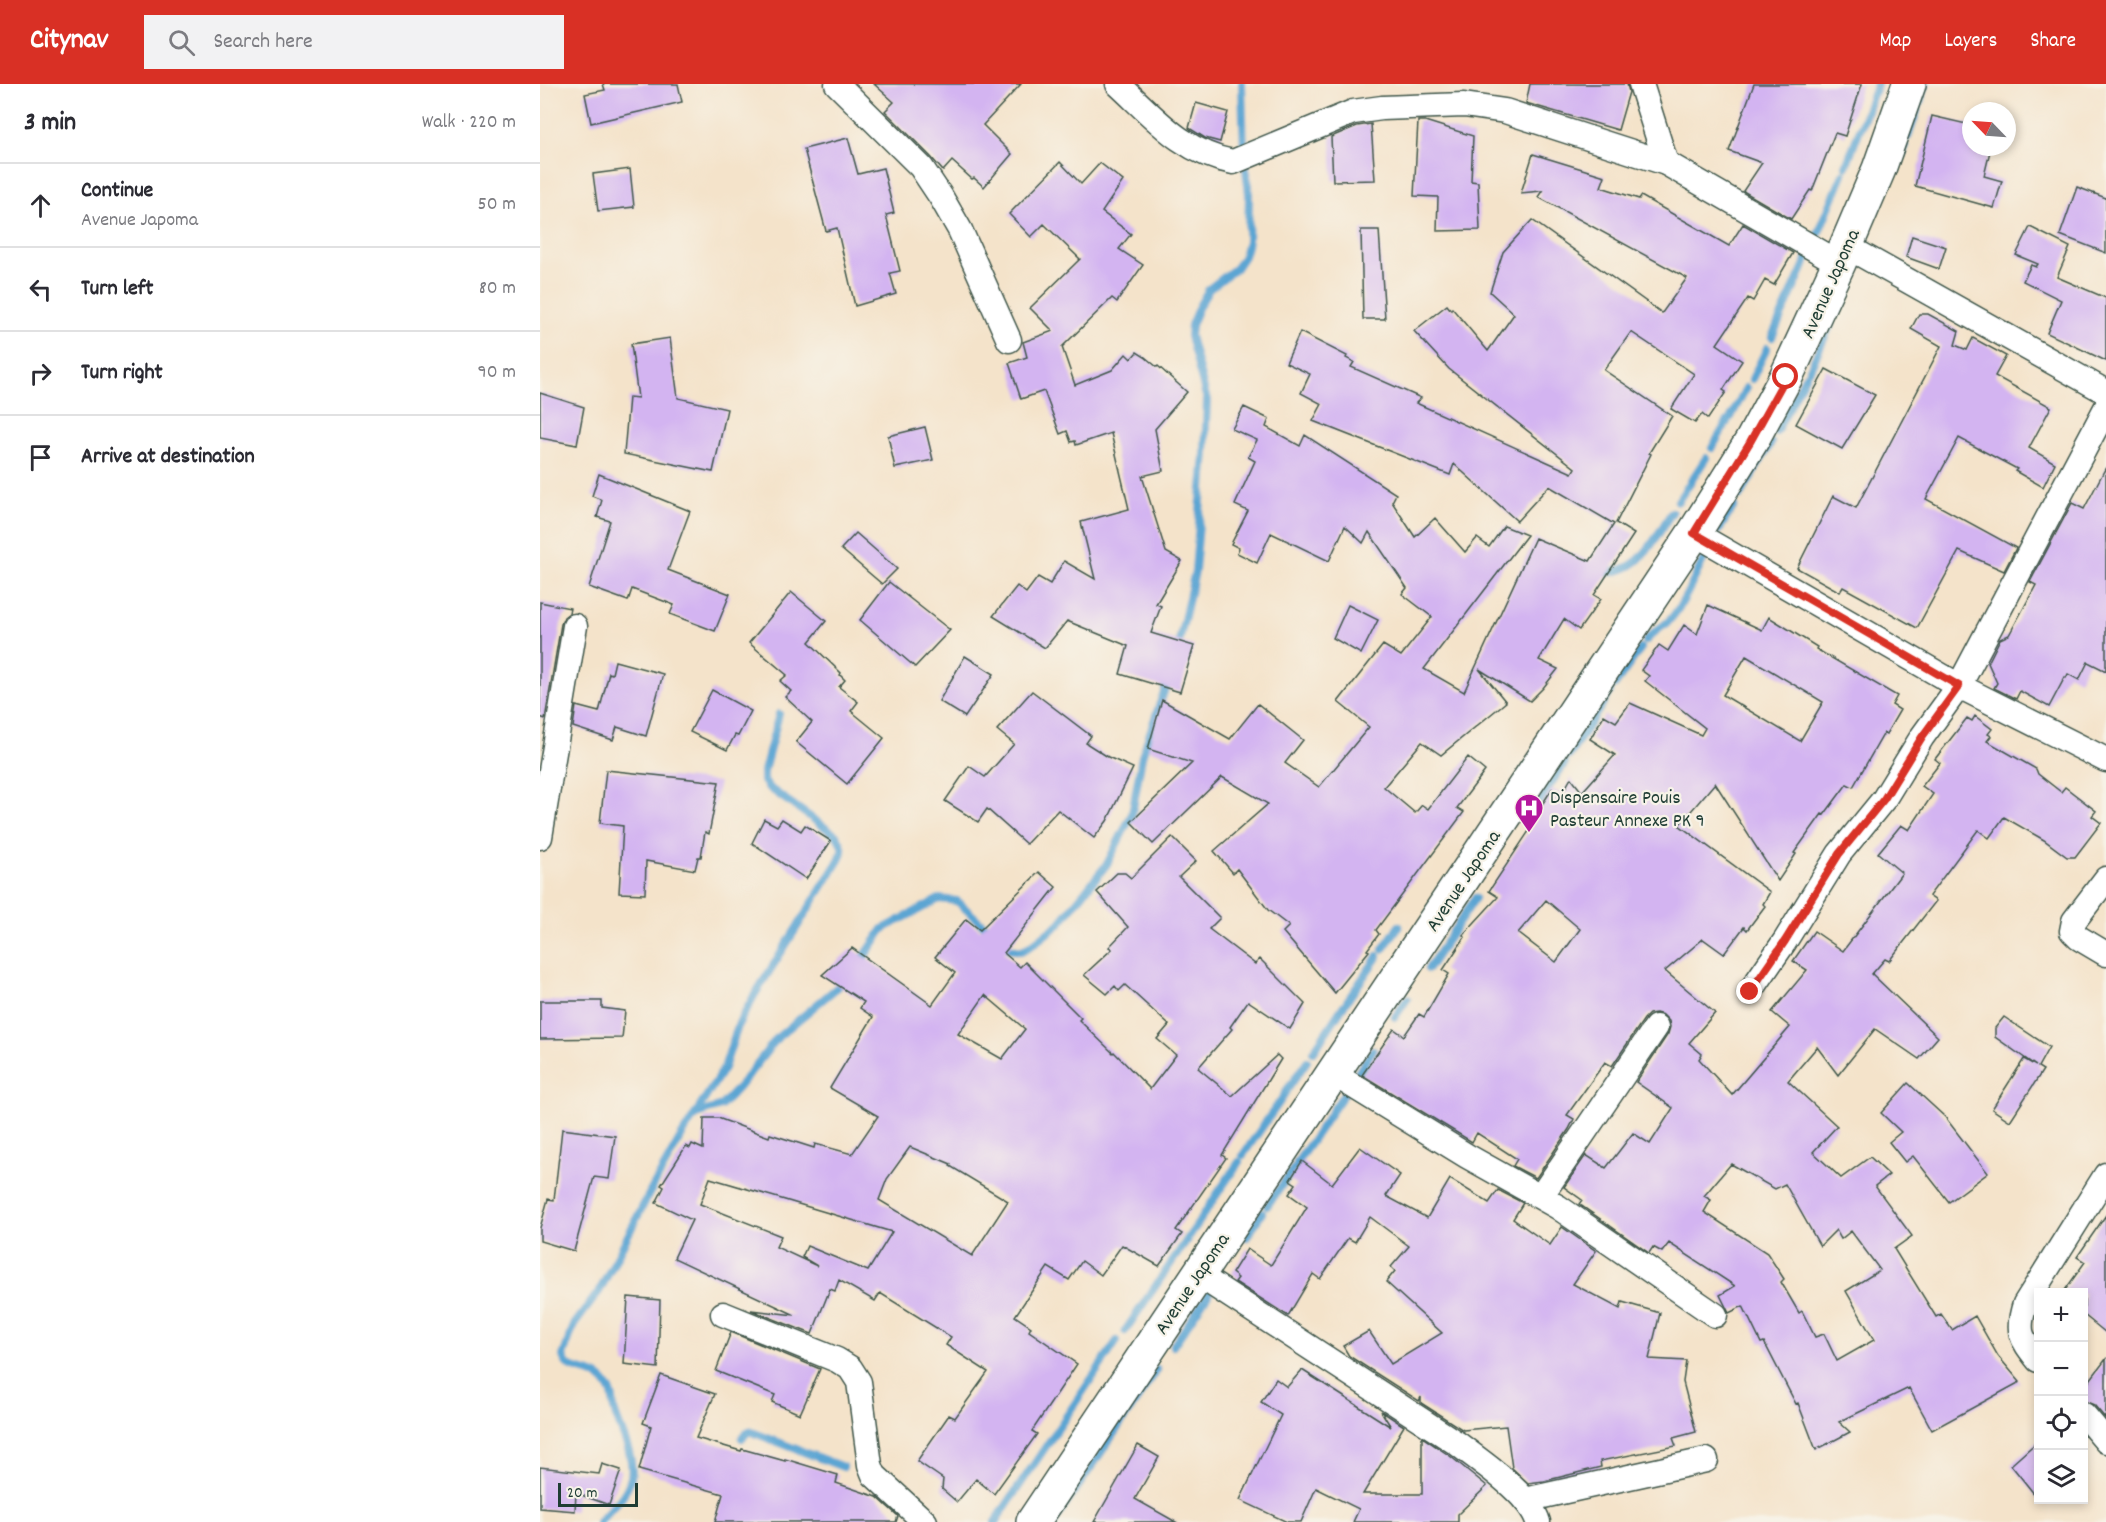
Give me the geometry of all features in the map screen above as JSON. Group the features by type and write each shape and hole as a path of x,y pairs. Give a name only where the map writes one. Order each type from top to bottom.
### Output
{"main road":[{"name":"Avenue Japoma","path":"1033,1522 1694,533 1750,442 1786,377 1843,254 1879,169 1909,84"}],"street":[{"path":"837,84 921,167 941,196 960,230 1009,339"},
{"path":"1118,84 1181,142 1213,159 1233,162 1353,112 1382,108 1464,105 1505,111 1666,163 2106,393"},
{"path":"1641,84 1666,163"},
{"path":"1750,992 1839,854 1884,799 1922,737 1959,686 2106,408"},
{"path":"1694,533 1959,686 2106,760"},
{"path":"540,837 574,626"},
{"path":"2106,879 2074,921 2072,931 2079,938 2106,954"},
{"path":"1542,1196 1656,1027"},
{"path":"1332,1073 1467,1156 1542,1196 1714,1316"},
{"path":"2034,1355 2023,1341 2020,1321 2025,1304 2106,1175"},
{"path":"1197,1274 1458,1444 1498,1475 1525,1500 1536,1515 1538,1522"},
{"path":"723,1314 837,1360 850,1368 859,1382 870,1465 874,1475 925,1522"},
{"path":"2088,1420 2106,1441"},
{"path":"1525,1500 1706,1460"}],"building":[{"path":"603,84 678,84 682,102 591,123 585,94 605,90"},
{"path":"874,84 1021,84 983,125 1012,154 984,187 952,161 943,171 885,111 894,102"},
{"path":"1530,84 1627,84 1629,92 1618,130 1526,103"},
{"path":"1754,84 1862,84 1845,136 1835,133 1812,191 1810,190 1791,219 1743,191 1762,163 1729,151"},
{"path":"1196,103 1228,112 1220,142 1205,138 1189,128"},
{"path":"1932,116 1962,123 1962,156 1989,156 1984,176 2002,181 1994,208 1915,186"},
{"path":"1418,121 1425,121 1473,136 1471,181 1478,182 1480,230 1437,231 1438,197 1414,196"},
{"path":"1371,124 1375,180 1333,181 1331,137 1357,126"},
{"path":"848,138 858,174 883,168 894,213 886,215 900,271 890,273 896,294 855,306 837,228 826,231 804,149"},
{"path":"1533,154 1605,176 1601,187 1639,199 1641,196 1729,246 1743,224 1793,253 1774,285 1765,280 1753,301 1748,298 1717,344 1742,361 1723,390 1726,392 1708,419 1702,414 1695,423 1671,409 1694,374 1631,332 1604,370 1672,416 1649,453 1651,454 1616,523 1634,534 1594,595 1601,599 1579,630 1564,619 1539,660 1558,669 1543,688 1530,701 1479,669 1506,702 1441,755 1422,742 1384,787 1415,813 1422,805 1428,809 1468,757 1485,771 1457,808 1464,812 1376,930 1379,934 1367,950 1369,951 1335,993 1283,932 1289,926 1268,910 1237,869 1233,873 1214,851 1268,804 1222,777 1153,844 1131,822 1192,763 1148,749 1162,700 1230,739 1258,704 1303,740 1285,763 1319,787 1369,727 1338,702 1383,645 1401,656 1432,617 1402,594 1407,588 1369,532 1363,543 1345,526 1329,561 1271,533 1257,563 1237,553 1239,548 1231,544 1248,511 1235,505 1255,461 1248,457 1257,440 1232,429 1244,407 1269,419 1266,427 1300,446 1305,435 1396,494 1392,502 1415,537 1435,518 1465,552 1477,538 1489,547 1504,526 1527,535 1424,669 1464,692 1535,538 1590,561 1614,524 1549,486 1517,521 1454,464 1450,475 1313,421 1322,404 1301,393 1310,374 1286,363 1300,332 1347,356 1346,358 1354,362 1351,367 1421,398 1416,403 1572,473 1575,468 1449,369 1414,331 1447,305 1488,351 1514,314 1490,292 1503,252 1532,220 1662,313 1687,278 1538,197 1542,191 1521,193"},
{"path":"1060,162 1081,184 1100,163 1123,181 1102,212 1131,234 1119,249 1143,265 1117,302 1112,298 1062,347 1075,385 1112,370 1126,354 1131,359 1137,352 1158,366 1187,392 1155,429 1163,471 1142,476 1166,552 1182,561 1156,604 1161,606 1151,633 1194,646 1180,692 1120,674 1128,646 1067,621 1045,648 993,616 1017,586 1026,593 1038,577 1050,584 1064,561 1095,579 1081,522 1129,509 1111,433 1076,445 1075,441 1071,442 1067,431 1060,434 1044,391 1021,399 1009,363 1027,357 1023,342 1053,331 1030,308 1080,259 1044,224 1031,237 1009,214"},
{"path":"630,169 634,207 598,211 593,174"},
{"path":"2077,187 2106,198 2106,253 2060,235"},
{"path":"2030,227 2070,247 2057,277 2106,298 2106,361 2047,333 2061,300 2023,281 2031,265 2036,267 2038,264 2016,255"},
{"path":"1361,230 1379,230 1385,319 1363,319"},
{"path":"1912,236 1946,247 1939,269 1906,257"},
{"path":"1919,314 1928,314 1959,331 1955,345 1967,350 1973,338 2006,356 1995,376 2051,407 2029,448 2055,463 2043,487 2015,471 2017,469 1959,438 1926,499 2016,548 2004,571 1959,551 1917,628 1843,587 1840,592 1797,568 1833,496 1856,508 1941,346 1911,329"},
{"path":"670,338 678,398 727,409 713,472 624,454 629,397 638,398 631,344"},
{"path":"1826,369 1875,395 1842,449 1796,424"},
{"path":"540,393 584,407 577,445 540,438"},
{"path":"925,427 933,460 895,468 888,436"},
{"path":"2106,467 2106,671 2088,662 2079,680 2068,674 2049,707 2020,691 2016,699 1994,688 1997,683 1988,663 2000,639 2009,635 2036,585 2030,582 2072,503 2084,509"},
{"path":"599,474 690,511 668,570 730,594 715,631 670,614 674,605 632,589 628,601 589,587 610,521 597,517 602,500 592,496"},
{"path":"856,533 897,569 882,584 841,549"},
{"path":"889,582 950,630 915,667 860,620"},
{"path":"791,592 826,621 809,642 841,673 840,675 845,680 839,687 858,702 851,711 884,738 847,784 796,742 812,722 785,697 791,691 780,681 787,675 749,643"},
{"path":"540,602 570,608 561,624 545,719 540,717"},
{"path":"1348,605 1378,620 1361,654 1333,638"},
{"path":"1708,605 1762,630 1769,617 1817,647 1816,649 1897,696 1892,705 1900,710 1853,787 1847,784 1824,815 1822,814 1794,853 1796,854 1778,881 1715,783 1679,825 1770,892 1763,904 1765,906 1747,930 1744,927 1724,954 1703,939 1665,971 1715,1013 1689,1043 1702,1054 1699,1059 1732,1095 1790,1027 1772,1012 1807,970 1793,961 1814,931 1843,951 1902,873 1878,853 1901,825 1909,830 1933,794 1922,786 1940,763 1935,759 1967,718 1972,721 1975,716 1992,729 1987,741 2036,769 2038,774 2061,792 2065,787 2096,811 2092,816 2101,823 2075,857 2067,857 2044,840 2004,817 1989,838 1978,830 1929,896 1936,901 1889,961 1885,959 1872,974 1938,1037 1919,1059 1875,1029 1838,1075 1817,1047 1788,1081 1837,1126 1813,1152 1841,1178 1870,1157 1889,1175 1875,1186 1912,1236 1894,1249 1936,1317 1941,1314 1952,1330 1975,1316 1998,1356 2020,1382 1932,1430 1909,1388 1839,1422 1850,1432 1816,1450 1798,1403 1796,1404 1764,1342 1761,1343 1743,1306 1729,1313 1720,1295 1735,1286 1669,1243 1662,1252 1653,1247 1649,1253 1579,1204 1582,1200 1564,1187 1586,1155 1606,1168 1633,1133 1650,1144 1673,1108 1636,1082 1668,1034 1669,1021 1663,1015 1649,1014 1612,1066 1605,1062 1567,1115 1574,1119 1536,1178 1513,1166 1517,1159 1477,1133 1472,1142 1362,1075 1394,1029 1404,1036 1419,1014 1424,1017 1449,974 1443,970 1465,937 1463,935 1498,897 1489,891 1537,819 1534,817 1552,789 1562,794 1571,778 1582,792 1615,755 1590,739 1604,715 1616,722 1630,703 1701,735 1705,728 1645,681 1649,676 1641,670 1659,645 1668,651 1684,625 1697,634","holes":["1746,656 1823,702 1800,741 1723,695","1546,900 1580,929 1556,962 1518,933","1731,1164 1775,1189 1785,1184 1820,1246 1836,1230 1841,1239 1851,1231 1880,1270 1846,1291 1874,1340 1837,1361 1824,1334 1815,1337 1802,1311 1799,1313 1781,1282 1784,1279 1767,1253 1704,1212 1711,1200 1704,1196"]},
{"path":"965,656 994,674 965,717 939,701"},
{"path":"615,661 663,674 646,736 617,727 613,740 573,727 576,706 599,712 609,673 612,674"},
{"path":"712,690 751,711 738,736 735,735 727,750 690,732"},
{"path":"1032,691 1091,736 1086,743 1108,757 1133,768 1107,821 1094,838 1058,810 1026,844 987,809 978,822 945,801 969,766 985,777 1014,744 997,730"},
{"path":"606,770 719,782 709,834 705,832 701,857 698,857 695,870 646,861 645,894 619,893 623,826 600,823"},
{"path":"764,819 777,826 782,819 801,831 805,825 831,841 806,879 752,843"},
{"path":"1172,837 1196,861 1179,877 1220,918 1209,929 1255,964 1260,959 1305,1004 1290,1029 1248,1001 1230,1027 1232,1029 1198,1068 1232,1096 1277,1055 1281,1059 1222,1155 1226,1158 1176,1230 1182,1234 1159,1266 1122,1245 1101,1275 1082,1261 1069,1280 1048,1267 1015,1316 1031,1327 1029,1331 1077,1364 1032,1431 1037,1434 994,1494 976,1479 957,1502 942,1489 943,1479 917,1461 949,1415 955,1418 988,1372 946,1345 951,1337 880,1293 875,1301 839,1280 835,1291 830,1289 812,1334 751,1310 795,1315 674,1258 692,1220 656,1203 664,1187 661,1185 686,1146 690,1148 692,1144 703,1149 704,1118 718,1118 769,1137 770,1134 814,1148 815,1144 852,1154 878,1116 830,1088 873,1017 860,1008 864,1002 822,975 852,948 932,1005 955,973 935,957 966,919 980,930 1039,872 1056,887 1004,953 1020,967 1025,962 1081,1018 1079,1020 1150,1089 1176,1055 1157,1039 1169,1025 1125,985 1119,991 1115,986 1107,994 1084,975 1112,949 1109,947 1128,927 1097,892 1117,873 1125,873 1131,878","holes":["985,995 1025,1029 1002,1059 958,1034","910,1147 951,1164 950,1166 1008,1201 972,1256 879,1200 887,1179","710,1178 892,1232 868,1271 807,1246 802,1257 817,1266 776,1247 781,1236 700,1204"]},
{"path":"540,1001 602,1001 602,1008 625,1011 622,1038 540,1039"},
{"path":"2004,1017 2049,1047 2038,1067 2043,1070 2010,1121 1992,1109 2024,1059 2036,1066 1995,1037 1995,1028"},
{"path":"1908,1083 1945,1117 1988,1173 1949,1202 1913,1156 1905,1162 1889,1142 1901,1132 1881,1113"},
{"path":"562,1129 615,1136 609,1179 594,1177 574,1251 540,1241 540,1228 548,1199 554,1200"},
{"path":"1360,1147 1400,1175 1386,1196 1427,1218 1450,1179 1489,1203 1498,1190 1523,1203 1513,1219 1550,1245 1562,1227 1596,1251 1573,1284 1620,1309 1622,1302 1660,1313 1649,1359 1686,1361 1683,1382 1696,1432 1673,1438 1676,1446 1600,1461 1601,1467 1528,1483 1512,1468 1506,1426 1463,1430 1421,1403 1421,1397 1419,1401 1349,1356 1343,1346 1369,1331 1391,1364 1442,1333 1386,1282 1395,1271 1391,1267 1409,1246 1370,1217 1355,1242 1348,1238 1320,1279 1313,1274 1288,1316 1235,1282 1238,1278 1232,1273 1247,1249 1271,1265 1307,1207 1289,1194 1296,1184 1290,1180 1302,1161 1332,1184"},
{"path":"2106,1215 2106,1333 2088,1318 2088,1288 2067,1288 2085,1262 2077,1257"},
{"path":"628,1297 660,1300 658,1368 624,1364"},
{"path":"731,1332 820,1369 800,1414 772,1402 775,1395 716,1371"},
{"path":"2106,1359 2106,1419 2094,1405 2088,1403 2088,1383"},
{"path":"1302,1370 1391,1427 1381,1411 1404,1426 1363,1494 1422,1494 1422,1437 1487,1486 1458,1514 1458,1522 1353,1522 1359,1509 1316,1488 1301,1522 1287,1522 1240,1500 1281,1415 1261,1402 1276,1379 1287,1387"},
{"path":"661,1375 715,1394 696,1438 741,1451 742,1449 785,1461 785,1459 838,1475 836,1483 877,1497 898,1516 896,1522 715,1522 723,1494 639,1470 651,1426 643,1423"},
{"path":"1138,1445 1159,1457 1135,1499 1176,1522 1094,1522"},
{"path":"2034,1445 2034,1494 2011,1465"},
{"path":"602,1464 621,1470 609,1505 576,1493 575,1511 540,1508 540,1467 599,1474"}],"waterway":[{"path":"1177,651 1195,571 1205,453 1207,400 1190,336 1191,325 1209,289 1236,268 1244,256 1248,242 1249,194 1244,153 1242,84"},
{"path":"1846,166 1877,84"},
{"path":"1908,137 1926,84"},
{"path":"1898,163 1905,147"},
{"path":"1816,239 1843,174"},
{"path":"1772,337 1808,257"},
{"path":"1834,314 1853,272"},
{"path":"1810,369 1830,326"},
{"path":"1752,379 1767,348"},
{"path":"1776,432 1806,375"},
{"path":"1731,417 1746,388"},
{"path":"1712,448 1727,422"},
{"path":"1740,496 1771,443"},
{"path":"1678,501 1706,458"},
{"path":"1719,530 1734,506"},
{"path":"1599,572 1613,572 1635,562 1651,545 1672,512"},
{"path":"1646,641 1678,610 1704,558"},
{"path":"1615,685 1641,648"},
{"path":"1002,942 1010,949 1021,951 1032,945 1059,924 1107,864 1132,814 1142,756 1169,677"},
{"path":"1569,756 1610,692"},
{"path":"599,1522 626,1490 631,1477 631,1460 608,1386 595,1375 573,1368 565,1361 563,1356 574,1325 600,1290 650,1192 724,1068 739,1023 754,996 842,853 842,845 837,836 768,787 764,781 764,771 779,714"},
{"path":"1540,800 1565,763"},
{"path":"1460,921 1475,898"},
{"path":"858,966 883,929 939,899 957,901 992,933"},
{"path":"1428,969 1458,924"},
{"path":"1383,949 1399,926"},
{"path":"1347,1001 1378,956"},
{"path":"696,1116 721,1106 778,1037 846,980"},
{"path":"1395,1017 1407,999"},
{"path":"1313,1052 1344,1005"},
{"path":"1355,1077 1373,1050"},
{"path":"1285,1093 1307,1061"},
{"path":"1315,1136 1346,1091"},
{"path":"1243,1155 1283,1097"},
{"path":"1297,1162 1312,1141"},
{"path":"1203,1215 1239,1162"},
{"path":"1267,1206 1294,1168"},
{"path":"1247,1237 1262,1213"},
{"path":"1125,1331 1201,1219"},
{"path":"1173,1346 1211,1290"},
{"path":"995,1522 1117,1341"},
{"path":"1054,1522 1157,1370"},
{"path":"742,1438 749,1431 843,1467"}],"place":[{"name":"Dispensaire Pouis Pasteur Annexe PK 9","path":"1529,834"}],"route":[{"path":"1750,992 1839,854 1884,799 1922,737 1959,686 1694,533 1750,442 1786,377"}]}
